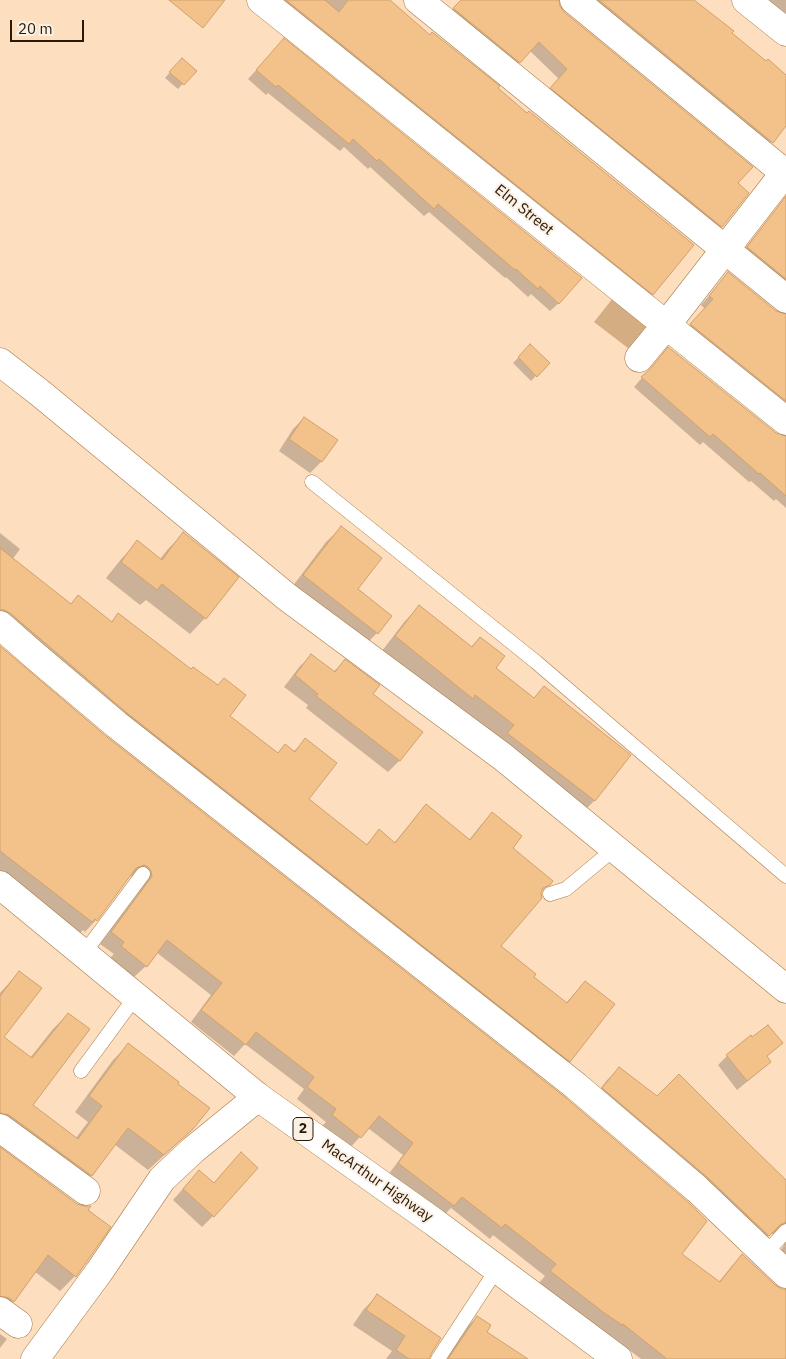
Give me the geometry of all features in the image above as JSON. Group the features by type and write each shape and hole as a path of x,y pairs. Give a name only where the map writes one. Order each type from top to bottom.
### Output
{"main road":[{"name":"Elm Street","path":"261,0 786,421"},
{"path":"418,0 786,299"},
{"path":"574,0 785,172 639,358"},
{"path":"746,0 783,24"},
{"path":"0,362 287,597 503,757 786,989"},
{"path":"0,625 117,725 576,1086 696,1189 786,1274"},
{"name":"MacArthur Highway","path":"3,894 84,953 258,1097 426,1216 618,1359"},
{"path":"35,1359 99,1272 162,1180 193,1150 258,1097"},
{"path":"0,1128 86,1191"}],"lane":[{"path":"312,482 536,662 786,876"},
{"path":"550,894 566,889 614,849"},
{"path":"84,953 143,874"},
{"path":"81,1071 136,996"},
{"path":"765,1254 786,1231"},
{"path":"438,1359 498,1269"}],"shaded area":[{"path":"617,293 656,324 633,352 594,322"}],"building":[{"path":"169,0 225,0 203,28"},
{"path":"286,0 325,0 339,12 348,0 390,0 430,35 432,32 500,86 498,88 527,113 529,111 694,245 653,295"},
{"path":"461,0 559,0 564,12 753,167 738,183 749,193 722,227 550,88 567,69 539,42 520,63 453,8"},
{"path":"599,0 694,0 734,31 732,33 766,61 768,59 786,75 786,126 773,143"},
{"path":"284,38 582,278 559,304 540,286 538,289 515,270 438,204 434,209 379,159 377,161 353,139 349,144 278,85 276,87 256,70"},
{"path":"182,58 197,71 184,85 169,72"},
{"path":"786,196 786,279 747,247"},
{"path":"728,272 776,311 786,314 786,401 690,324 713,299 709,296"},
{"path":"530,344 550,363 537,377 518,357"},
{"path":"668,347 776,433 786,436 786,496 713,434 710,437 641,377"},
{"path":"304,417 338,440 322,462 289,439"},
{"path":"341,526 382,558 358,589 392,616 378,634 303,575"},
{"path":"183,532 239,577 206,619 162,584 157,590 121,562 137,540 162,560"},
{"path":"0,548 71,604 78,595 112,622 118,613 191,669 193,667 218,685 224,678 246,695 230,716 278,753 285,744 295,752 305,738 337,763 309,799 367,845 379,829 395,843 426,804 470,840 492,812 522,836 513,848 553,881 550,885 543,888 542,898 501,946 536,974 534,977 567,1003 585,981 615,1004 570,1062 127,713 10,613 0,610"},
{"path":"419,605 472,647 480,637 505,656 496,668 534,698 544,686 631,755 595,801 507,733 514,725 475,695 473,699 395,636"},
{"path":"0,646 107,737 566,1098 687,1201 707,1221 682,1254 720,1282 742,1254 775,1285 786,1289 786,1359 667,1359 623,1324 603,1312 550,1271 556,1264 505,1224 502,1228 462,1197 454,1206 398,1163 413,1143 379,1116 361,1138 332,1115 336,1109 307,1087 314,1077 256,1032 246,1045 201,1010 222,983 167,940 147,967 121,946 124,942 111,932 152,876 148,867 144,865 136,868 97,921 95,919 92,922 0,851"},
{"path":"311,654 335,672 345,659 380,685 373,694 423,732 400,761 316,696 318,694 295,675"},
{"path":"19,971 42,988 4,1037 32,1058 68,1013 90,1029 33,1105 78,1139 102,1106 89,1096 128,1043 210,1108 193,1129 164,1155 128,1128 92,1176 9,1115 0,1113 0,996"},
{"path":"768,1025 783,1043 767,1056 771,1062 747,1081 726,1055 751,1035 752,1037"},
{"path":"619,1067 657,1096 679,1074 786,1180 786,1222 769,1236 707,1177 602,1088"},
{"path":"0,1147 77,1204 91,1206 88,1210 111,1227 76,1277 48,1255 14,1302 9,1298 0,1296"},
{"path":"241,1152 258,1168 214,1217 183,1189 199,1170 214,1183"},
{"path":"377,1294 441,1338 429,1359 409,1359 396,1350 405,1336 366,1310"},
{"path":"477,1316 491,1325 487,1332 528,1359 448,1359"}]}
